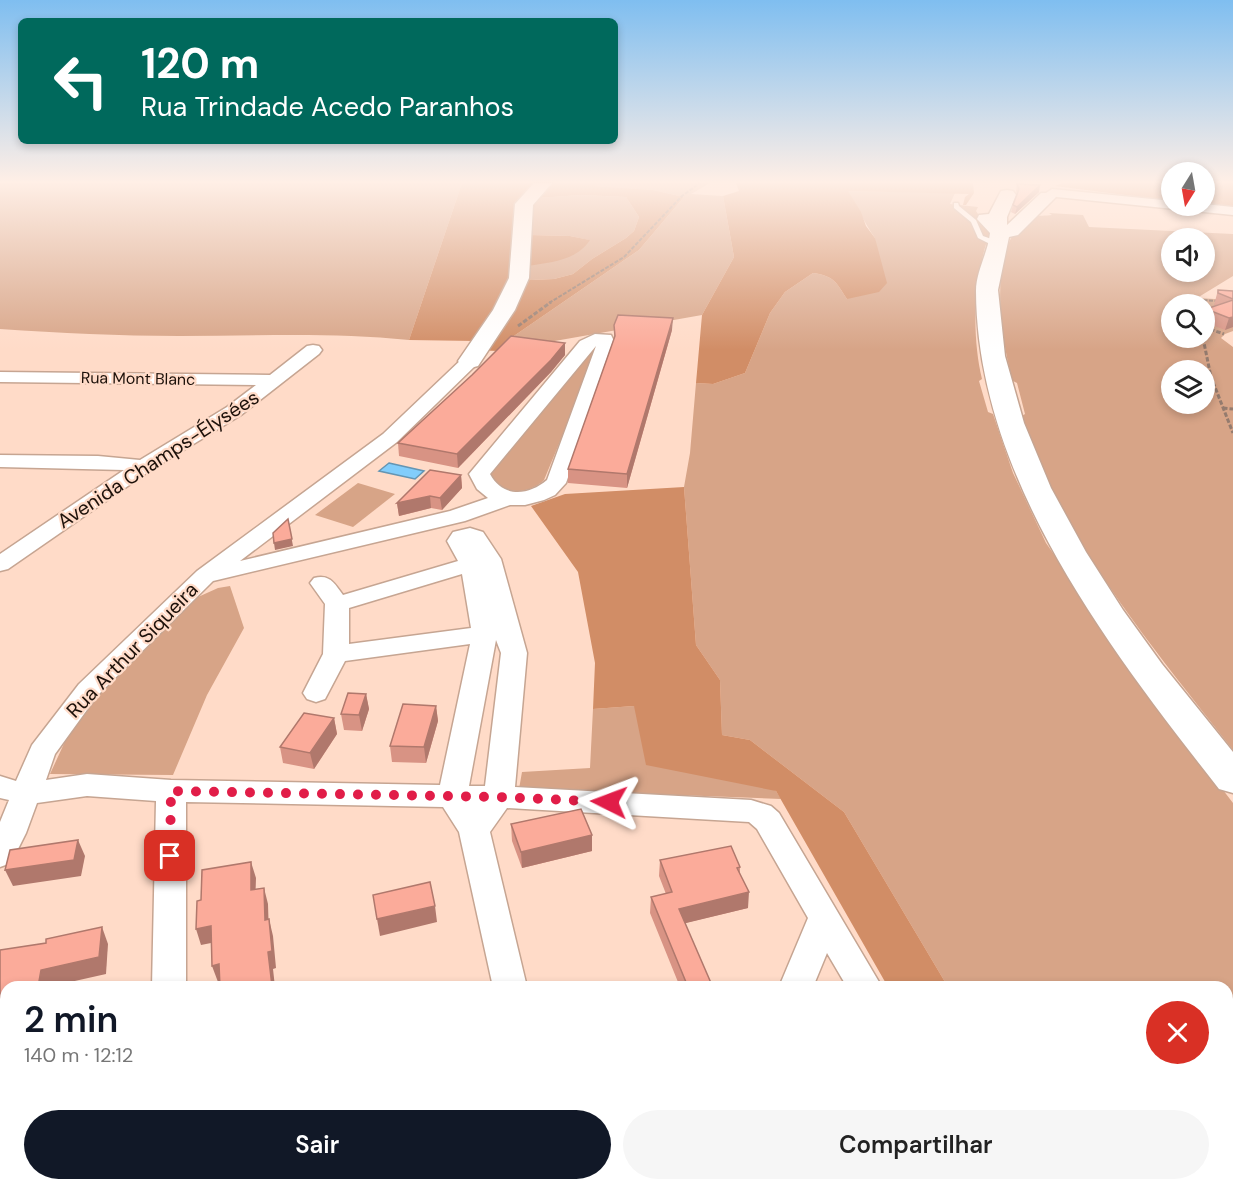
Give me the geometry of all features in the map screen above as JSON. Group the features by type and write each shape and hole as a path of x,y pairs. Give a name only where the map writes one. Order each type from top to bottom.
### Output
{"street":[{"path":"470,361 504,310 519,278 522,239"},
{"path":"996,239 987,289 995,367 1017,441 1034,485 1064,541 1114,622 1163,691 1233,779"},
{"name":"Rua Arthur Siqueira","path":"205,576 457,516 509,498 542,495 556,483 604,339 595,339 586,345 479,474 492,494 509,498"},
{"name":"Avenida Champs-Élysées","path":"0,564 144,466 234,411 313,350"},
{"name":"Rua Arthur Siqueira","path":"0,855 11,833 12,791 88,690 205,576 390,438 470,361"},
{"name":"Rua Mont Blanc","path":"0,377 277,380"},
{"path":"0,461 98,462 144,466"},
{"path":"338,604 481,562 497,632 514,653 499,797 474,831"},
{"path":"316,693 336,654 338,604 322,583"},
{"path":"336,654 497,632"},
{"path":"497,632 471,706 452,796 474,831 509,981"},
{"path":"471,706 508,706"},
{"path":"12,791 87,785 171,791 499,797 751,811 760,814 768,821 862,981"},
{"path":"169,981 171,791"},
{"path":"798,981 825,917"}],"path":[{"path":"512,330 555,299 624,257 642,239"},
{"path":"1215,301 1222,301"},
{"path":"1215,331 1224,334"},
{"path":"1205,348 1211,377 1233,433"},
{"path":"1223,408 1233,409"}],"shaded area":[{"path":"0,239 443,239 409,340 323,335 179,336 0,329"},
{"path":"443,239 590,240 578,252 570,256 554,262 528,266 526,274 531,280 554,279 573,274 625,239 649,239 639,250 505,342 498,351 471,350 476,341 409,340"},
{"path":"582,239 625,239 573,274 554,279 531,280 526,274 528,266 589,240"},
{"path":"649,239 731,239 734,257 702,315 498,351 505,342 639,250"},
{"path":"731,239 875,239 887,283 879,292 847,299 834,281 826,276 813,273 785,292 770,313 745,373 713,384 696,383 702,315 734,257"},
{"path":"875,239 988,239 980,267 976,305 976,343 982,379 979,381 988,412 993,414 1013,473 1046,543 1163,712 1233,803 1233,981 944,981 844,812 750,740 722,735 720,680 696,645 684,487 690,453 696,383 713,384 745,373 770,313 785,292 813,273 826,276 834,281 847,299"},
{"path":"1012,239 1161,239 1161,282 1215,282 1215,239 1233,239 1233,276 1204,294 1161,294 1161,348 1215,348 1215,299 1233,300 1233,331 1221,338 1233,347 1233,750 1112,591 1051,488 1022,416 1025,414 1017,383 1013,381 1008,363 1001,317 1002,268"},
{"path":"595,348 598,350 544,480 530,489 521,491 505,489 498,485 489,471"},
{"path":"358,483 395,494 353,527 315,515"},
{"path":"684,487 696,645 720,680 722,735 750,740 844,812 944,981 885,981 776,791 646,765 634,706 593,709 595,663 578,572 531,506 565,494"},
{"path":"230,586 244,628 207,695 173,775 50,774 68,735 109,682 198,597 218,588"},
{"path":"634,706 776,791 781,799 519,789 522,772 590,768 593,709"}],"water":[{"path":"389,463 424,471 415,479 379,471"}],"building":[{"path":"1218,290 1233,291 1233,299 1218,293"},
{"path":"1233,300 1233,317 1229,318 1215,313 1215,306"},
{"path":"618,315 673,318 627,474 568,469 615,336 614,325"},
{"path":"511,336 565,343 551,360 457,454 398,443 472,375"},
{"path":"430,470 461,475 440,498 430,496 397,503"},
{"path":"288,519 292,539 274,543 273,533"},
{"path":"348,693 366,694 359,715 341,714"},
{"path":"403,704 436,706 424,747 390,746"},
{"path":"304,713 334,718 310,753 280,747"},
{"path":"581,809 592,835 521,852 511,824"},
{"path":"78,840 74,860 5,870 10,850"},
{"path":"731,846 740,867 737,868 749,892 679,909 710,981 686,981 651,897 672,892 660,860"},
{"path":"251,862 251,890 264,888 265,920 269,919 272,951 268,952 271,981 220,981 219,964 212,966 211,926 196,929 197,901 201,900 202,870"},
{"path":"430,882 435,906 377,919 373,895"},
{"path":"102,927 99,957 41,970 39,981 0,981 0,950 46,943 46,939"}],"route":[{"path":"170,856 171,791 499,797 609,802"}]}
